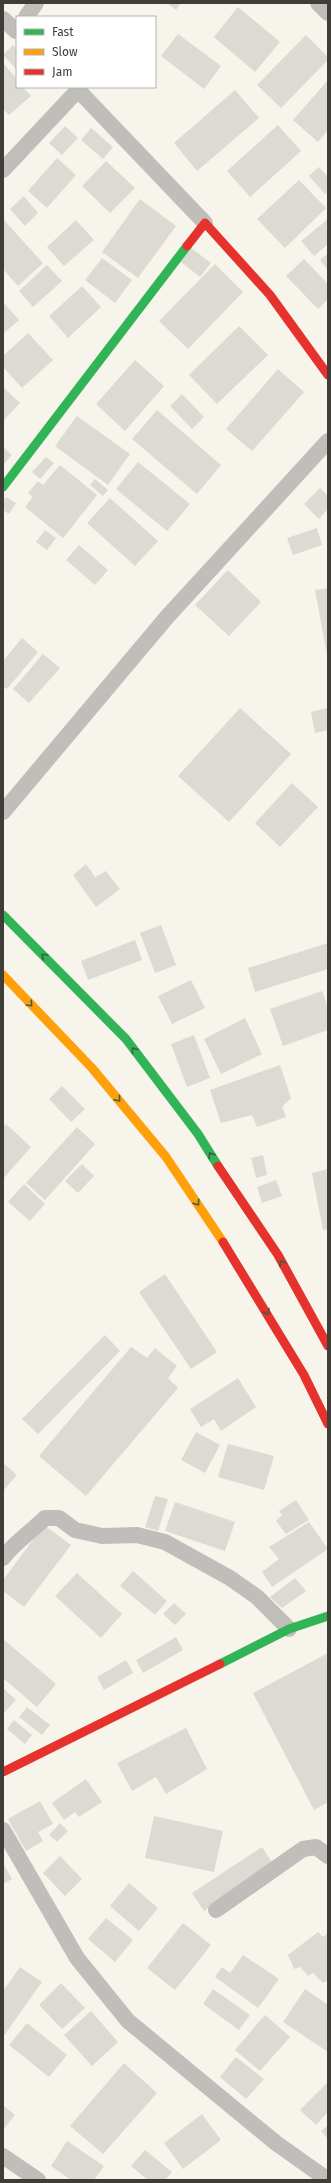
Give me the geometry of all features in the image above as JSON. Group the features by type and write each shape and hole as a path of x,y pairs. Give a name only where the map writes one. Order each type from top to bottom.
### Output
{"main road":[{"path":"3,487 205,224 270,294 328,376"},
{"path":"3,915 126,1039 198,1134 234,1192 278,1255 328,1346"},
{"path":"3,976 92,1068 166,1157 239,1266 304,1375 328,1424"},
{"path":"3,1772 288,1629 324,1616 328,1604"}],"street":[{"path":"27,16 36,3"},
{"path":"318,3 328,13"},
{"path":"3,19 16,30"},
{"path":"3,170 76,89 205,224"},
{"path":"3,812 167,617 328,441"},
{"path":"3,1558 12,1544 32,1531 45,1518 59,1518 75,1530 102,1536 137,1535 165,1542 230,1578 257,1597 288,1629"},
{"path":"3,1830 77,1958 128,2021 276,2144 328,2180"},
{"path":"216,1910 302,1849 316,1848 328,1856"},
{"path":"3,2156 38,2180"}],"building":[{"path":"167,3 181,3 176,10"},
{"path":"238,7 280,42 255,72 214,37"},
{"path":"178,34 221,66 204,89 161,56"},
{"path":"306,35 328,57 328,60 281,108 257,85"},
{"path":"13,45 16,48 16,69 3,55"},
{"path":"3,63 16,78 16,88 24,88 31,96 9,115 3,109"},
{"path":"328,80 328,130 318,142 293,120"},
{"path":"235,90 259,118 197,171 174,143"},
{"path":"278,125 301,151 250,197 227,171"},
{"path":"65,126 78,138 62,155 49,143"},
{"path":"91,128 113,147 103,159 81,140"},
{"path":"57,158 76,175 47,208 28,191"},
{"path":"106,161 135,188 110,213 82,186"},
{"path":"319,167 328,177 328,191 325,194 309,176"},
{"path":"299,180 326,208 285,248 257,219"},
{"path":"24,196 38,213 25,226 10,209"},
{"path":"140,199 176,226 138,278 102,252"},
{"path":"3,219 43,263 18,286 3,269"},
{"path":"328,219 328,244 314,256 301,241"},
{"path":"76,220 94,240 64,266 47,247"},
{"path":"191,248 211,263 200,277 181,262"},
{"path":"328,253 328,270 320,260"},
{"path":"102,258 132,280 115,303 85,280"},
{"path":"304,259 328,284 328,299 318,309 286,276"},
{"path":"215,264 243,292 188,349 159,321"},
{"path":"47,265 62,281 33,307 19,291"},
{"path":"82,286 101,307 68,338 49,316"},
{"path":"3,302 19,320 3,334"},
{"path":"239,326 268,355 217,404 189,375"},
{"path":"28,333 53,360 22,388 3,367 3,356"},
{"path":"135,360 164,386 125,431 96,404"},
{"path":"278,369 304,392 252,451 226,429"},
{"path":"3,387 20,403 3,421"},
{"path":"182,394 204,417 192,429 170,406"},
{"path":"157,410 221,465 197,494 132,439"},
{"path":"77,416 130,454 108,485 55,446"},
{"path":"3,447 12,455 3,465"},
{"path":"46,457 54,463 40,479 32,472"},
{"path":"138,462 190,504 167,531 116,489"},
{"path":"60,465 97,495 63,538 25,507 33,497 28,493 38,481 43,485"},
{"path":"95,479 108,490 103,496 90,485"},
{"path":"320,488 328,496 328,509 319,519 304,504"},
{"path":"6,497 16,503 9,514 3,510 3,502"},
{"path":"110,498 158,541 135,566 87,523"},
{"path":"317,528 322,545 293,555 287,538"},
{"path":"45,530 56,538 47,550 36,542"},
{"path":"79,545 108,570 95,585 66,560"},
{"path":"228,570 261,602 229,636 195,605"},
{"path":"328,588 328,655 327,655 315,590"},
{"path":"22,638 38,652 7,689 3,686 3,661"},
{"path":"43,654 60,668 29,703 13,689"},
{"path":"240,708 291,754 229,822 178,776"},
{"path":"328,708 328,730 315,733 311,712"},
{"path":"292,783 318,807 280,847 255,823"},
{"path":"86,864 95,877 106,871 120,889 96,907 73,875"},
{"path":"161,925 176,965 155,973 140,933"},
{"path":"135,940 142,960 88,980 81,961"},
{"path":"328,943 328,969 255,992 248,968"},
{"path":"191,980 205,1008 172,1024 158,996"},
{"path":"322,991 328,1008 328,1030 283,1046 270,1009"},
{"path":"245,1018 262,1054 221,1074 204,1039"},
{"path":"194,1035 210,1078 187,1087 171,1044"},
{"path":"280,1065 291,1098 282,1107 286,1117 257,1127 252,1115 221,1123 210,1090"},
{"path":"62,1086 85,1109 71,1122 49,1099"},
{"path":"6,1124 31,1147 3,1179 3,1128"},
{"path":"77,1127 95,1144 45,1200 26,1183"},
{"path":"263,1155 267,1175 256,1178 251,1158"},
{"path":"82,1164 94,1176 78,1193 65,1181"},
{"path":"328,1169 328,1229 323,1230 312,1173"},
{"path":"276,1180 282,1196 262,1203 257,1187"},
{"path":"24,1184 45,1204 30,1221 8,1202"},
{"path":"165,1274 217,1352 191,1369 139,1292"},
{"path":"105,1335 120,1351 38,1434 22,1419"},
{"path":"131,1347 147,1358 155,1348 177,1366 168,1378 178,1388 86,1496 39,1456"},
{"path":"238,1378 256,1407 221,1431 214,1419 201,1427 190,1409"},
{"path":"196,1432 220,1445 205,1473 181,1460"},
{"path":"228,1444 274,1456 264,1490 218,1477"},
{"path":"3,1463 17,1475 3,1491"},
{"path":"155,1496 168,1499 158,1531 145,1527"},
{"path":"296,1500 309,1520 286,1534 276,1521 282,1515 279,1511"},
{"path":"175,1502 235,1522 225,1551 165,1531"},
{"path":"309,1522 328,1549 272,1587 262,1572 279,1559 269,1547"},
{"path":"44,1525 71,1545 24,1607 3,1591 3,1580"},
{"path":"133,1571 167,1601 155,1615 120,1586"},
{"path":"77,1573 122,1614 101,1638 55,1596"},
{"path":"295,1578 306,1591 282,1608 270,1597"},
{"path":"174,1603 186,1614 175,1625 163,1614"},
{"path":"176,1637 183,1650 143,1673 136,1660"},
{"path":"3,1639 56,1684 37,1707 3,1678"},
{"path":"328,1653 328,1802 314,1810 253,1693"},
{"path":"126,1660 133,1673 104,1690 97,1677"},
{"path":"3,1688 16,1700 3,1714"},
{"path":"27,1707 50,1725 42,1735 19,1717"},
{"path":"14,1720 32,1735 25,1744 7,1729"},
{"path":"186,1728 207,1769 166,1794 156,1777 132,1791 117,1763"},
{"path":"86,1779 102,1802 79,1817 75,1812 64,1820 52,1803"},
{"path":"40,1801 53,1824 38,1832 43,1841 26,1851 8,1819"},
{"path":"154,1816 223,1831 214,1872 145,1858"},
{"path":"60,1823 68,1831 57,1842 49,1835"},
{"path":"262,1847 273,1864 204,1911 192,1893"},
{"path":"60,1856 82,1879 65,1896 43,1873"},
{"path":"3,1863 12,1879 3,1884"},
{"path":"129,1883 158,1908 139,1931 110,1906"},
{"path":"106,1918 133,1940 115,1962 88,1939"},
{"path":"183,1923 211,1945 175,1990 147,1968"},
{"path":"318,1932 323,1937 328,1933 328,1980 323,1983 313,1973 308,1976 300,1967 294,1969 288,1955"},
{"path":"243,1955 279,1979 258,2008 215,1977 222,1967 230,1973"},
{"path":"20,1967 42,1982 3,2037 3,1991"},
{"path":"61,1983 85,2008 62,2029 39,2005"},
{"path":"213,1989 250,2015 239,2030 203,2004"},
{"path":"305,1989 328,2005 328,2052 283,2022"},
{"path":"91,2011 118,2042 92,2066 64,2035"},
{"path":"265,2015 290,2037 260,2071 235,2050"},
{"path":"27,2023 67,2055 49,2077 9,2045"},
{"path":"236,2057 264,2079 246,2099 220,2077"},
{"path":"124,2063 157,2093 103,2154 70,2126"},
{"path":"328,2082 328,2112 316,2125 300,2110"},
{"path":"3,2105 15,2115 3,2130"},
{"path":"202,2114 221,2140 183,2169 164,2143"},
{"path":"328,2125 328,2139 321,2131"},
{"path":"67,2141 104,2166 94,2180 71,2180 51,2166"},
{"path":"145,2150 172,2172 165,2180 148,2180 131,2166"}],"traffic: fast":[{"path":"3,487 187,246"},
{"path":"3,915 126,1039 198,1134 218,1166"},
{"path":"220,1664 289,1629 328,1616"}],"traffic: slow":[{"path":"3,975 92,1068 166,1157 223,1242"}],"traffic: jam":[{"path":"187,246 205,223 270,295 328,375"},
{"path":"218,1166 278,1255 328,1346"},
{"path":"223,1242 304,1375 328,1424"},
{"path":"3,1772 220,1664"}]}
